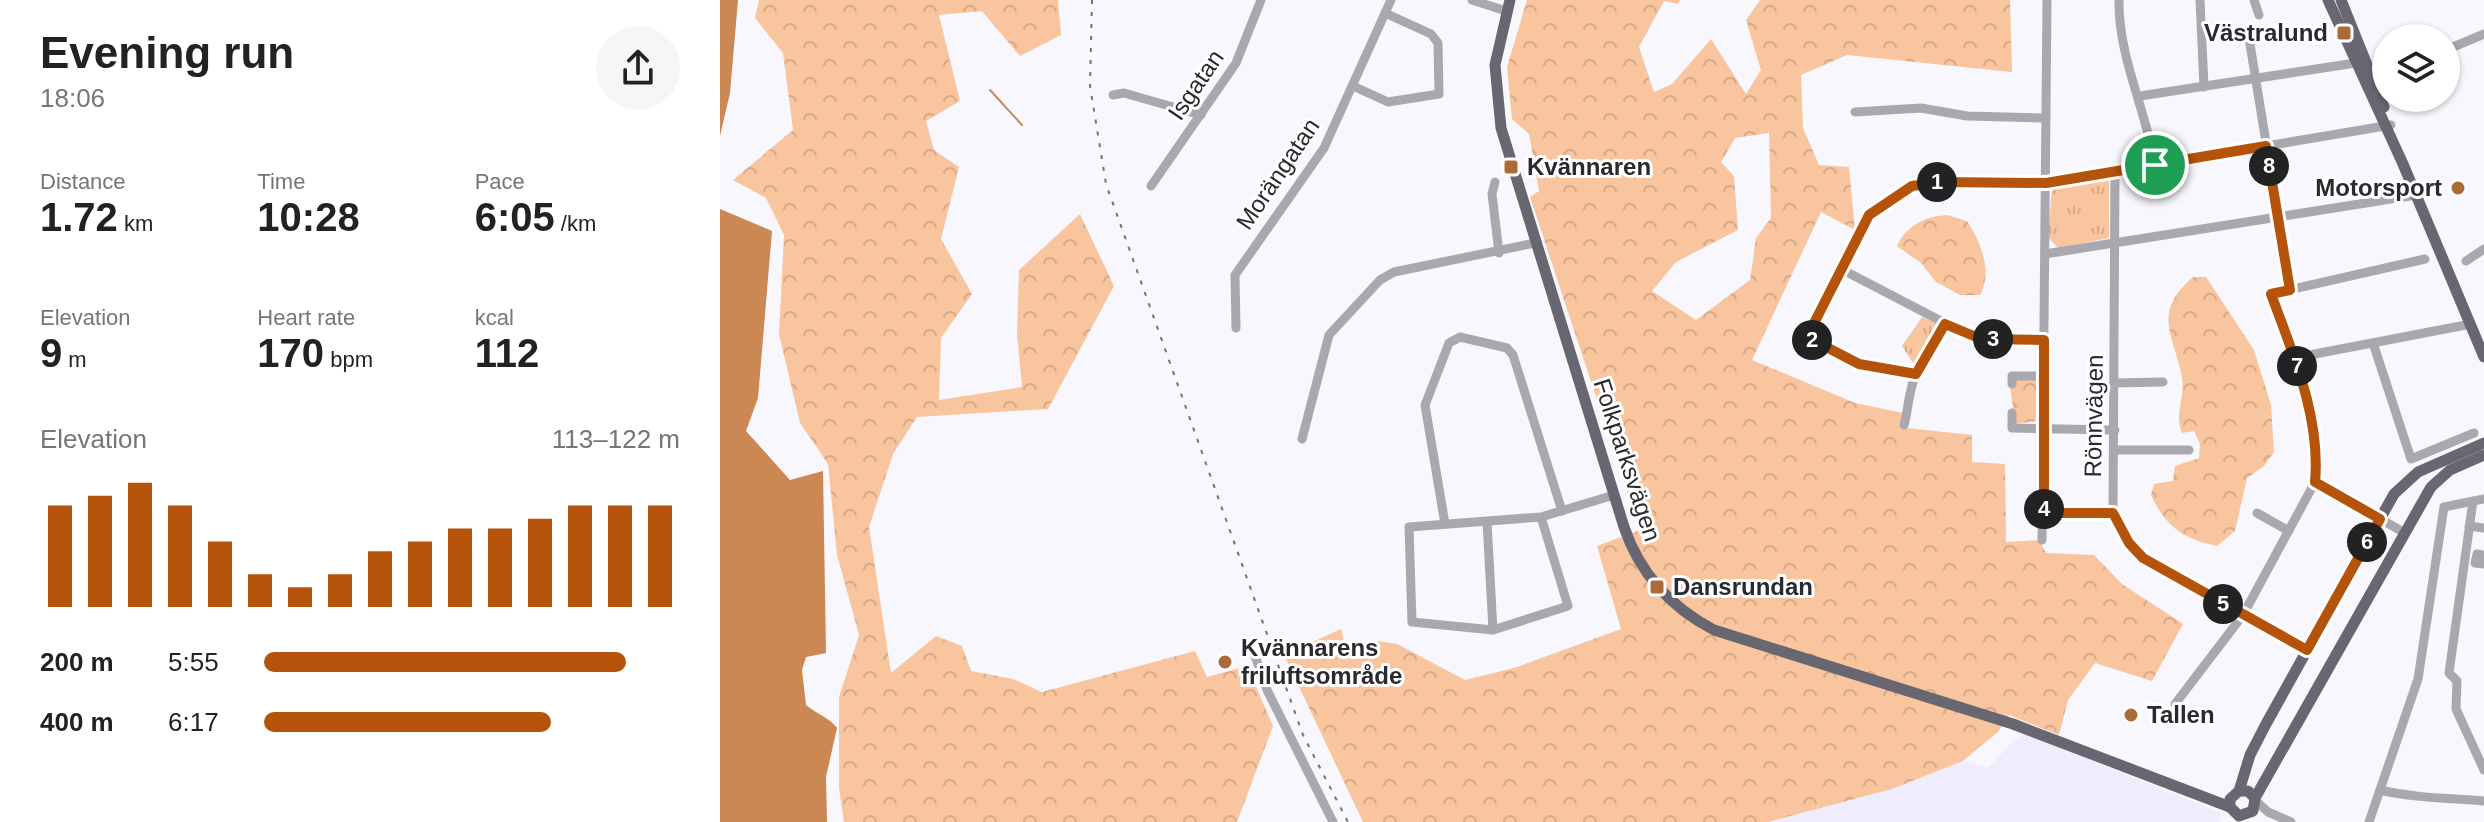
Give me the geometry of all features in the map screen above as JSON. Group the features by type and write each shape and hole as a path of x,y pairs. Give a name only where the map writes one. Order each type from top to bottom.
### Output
{"main road":[{"path":"2328,0 2372,81"},
{"path":"2341,0 2362,62"},
{"name":"Folkparksvägen","path":"1508,6 1496,52 1496,109 1629,541 1651,580 1679,608 1714,630 2013,724 2243,811"},
{"path":"2384,112 2484,357"},
{"path":"2243,811 2237,792 2250,755 2380,519 2406,480 2484,443"},
{"path":"2243,811 2435,481 2484,455"},
{"path":"2237,792 2248,791 2243,811"},
{"name":"Folkparksvägen","path":"2208,796 2237,792"}],"street":[{"name":"Isgatan","path":"1151,186 1236,63 1261,0"},
{"name":"Morängatan","path":"1236,328 1235,275 1324,148 1391,0"},
{"path":"1472,0 1508,6"},
{"path":"2042,540 2047,0"},
{"path":"2119,0 2118,30 2140,96 2155,165"},
{"path":"2200,0 2204,87"},
{"path":"2254,0 2259,15"},
{"path":"1353,86 1388,102 1439,94 1438,43 1431,34 1385,13"},
{"path":"2460,44 2484,34"},
{"path":"2249,38 2290,290"},
{"path":"2140,96 2362,62"},
{"path":"1113,95 1124,93 1201,115"},
{"path":"1855,112 1921,108 1967,116 2046,118"},
{"path":"1916,374 1859,364 1807,337 1869,215 1912,186 1939,182 2046,183 2388,126"},
{"name":"Rönnvägen","path":"2113,513 2115,171"},
{"path":"1495,182 1492,194 1499,253"},
{"path":"2045,254 2416,195"},
{"path":"1302,439 1329,335 1380,280 1394,272 1499,253 1535,243"},
{"path":"2466,261 2484,249"},
{"path":"2175,704 2243,615 2315,482 2317,463 2311,424 2294,358 2271,294 2425,259"},
{"path":"1841,269 1945,324 1981,339 2044,340"},
{"path":"1904,425 1909,409 1907,399 1916,374 1945,324"},
{"path":"2294,358 2471,324"},
{"path":"1445,524 1425,405 1449,343 1460,337 1507,348 1513,355 1562,511"},
{"path":"2373,343 2411,459 2474,433"},
{"path":"2012,384 2012,376 2044,376"},
{"path":"2114,383 2163,382"},
{"path":"2012,413 2012,428 2115,430"},
{"path":"2114,450 2189,450"},
{"path":"2315,482 2405,533"},
{"path":"1541,517 1568,606 1493,630 1412,622 1409,527 1541,517 1614,495"},
{"path":"2369,822 2418,679 2444,507 2484,499"},
{"path":"2473,501 2449,673 2457,681 2456,709 2480,748 2484,770"},
{"path":"2044,513 2113,513 2129,543 2143,558 2307,650"},
{"path":"2257,513 2289,531"},
{"path":"1487,522 1493,630"},
{"path":"2469,526 2484,528"},
{"path":"2484,555 2477,554 2475,563 2484,564"},
{"path":"1254,653 1267,690 1333,822"},
{"path":"2380,790 2416,798 2427,795 2484,801"},
{"name":"Folkparksvägen","path":"2243,811 2268,812 2291,822"}],"shaded area":[{"path":"720,0 738,0 730,93 720,136"},
{"path":"720,209 772,231 758,398 746,431 790,480 823,471 826,653 806,657 802,670 806,705 837,728 826,777 827,822 720,822"},
{"path":"2025,734 2221,813 2219,822 1768,822 1892,789 1963,761 1988,768 2014,740"}],"green space":[{"path":"759,0 1058,0 1061,35 1020,56 982,11 939,15 960,101 926,121 934,150 959,167 941,239 972,294 941,338 939,400 1022,387 1017,334 1019,270 1080,214 1114,286 1048,409 917,417 893,454 869,527 891,673 936,636 962,646 971,671 1013,679 1042,692 1195,651 1207,677 1247,666 1273,726 1237,822 844,822 839,788 839,697 859,635 837,555 828,464 800,423 779,334 784,235 766,198 733,180 793,130 783,53 755,18"},
{"path":"1527,0 1680,0 1678,4 1664,1 1639,47 1654,92 1672,84 1711,39 1746,94 1761,70 1746,20 1760,0 2010,0 2012,72 1847,55 1801,75 1803,128 1819,165 1849,167 1855,230 1821,212 1752,360 1855,403 1903,413 1907,428 1972,435 1972,462 2005,464 2006,542 2039,540 2046,553 2094,555 2122,584 2183,624 2152,681 2095,663 2068,700 2059,735 2009,715 1998,732 1963,761 1892,789 1768,822 1363,822 1284,655 1341,629 1346,650 1371,640 1397,644 1465,680 1514,668 1621,629 1597,546 1640,530 1530,197 1539,191 1529,134 1512,119 1507,67","holes":["1769,133 1771,218 1756,238 1750,280 1696,320 1652,291 1676,262 1738,230 1734,176 1721,162 1735,138"]},
{"path":"2109,177 2109,238 2058,248 2048,237 2052,187"},
{"path":"1947,215 1967,221 1977,238 1985,267 1980,295 1960,295 1936,282 1921,263 1897,246 1917,223"},
{"path":"2193,277 2206,277 2254,350 2271,405 2274,452 2264,466 2247,478 2235,531 2217,546 2194,540 2177,530 2151,495 2154,484 2173,481 2175,466 2199,458 2200,444 2194,431 2182,433 2180,426 2182,378 2169,325 2172,302"},
{"path":"1922,317 1936,323 1937,329 1915,366 1902,346"},
{"path":"2035,379 2038,385 2038,421 2015,424 2010,386 2016,386 2016,380"}],"waterway":[{"path":"990,90 1022,125"}],"railway":[{"path":"1092,0 1090,86 1106,184 1303,735 1348,822"}],"place":[{"name":"Västralund","path":"2344,33"},
{"name":"Kvännaren","path":"1511,167"},
{"name":"Motorsport","path":"2458,188"},
{"name":"Dansrundan","path":"1657,587"},
{"name":"Kvännarens friluftsområde","path":"1225,662"},
{"name":"Tallen","path":"2131,715"}],"route":[{"path":"2266,146 2290,290 2271,294 2305,391 2317,463 2315,482 2380,519 2307,650 2143,558 2129,543 2113,513 2044,513 2044,340 1981,339 1945,324 1916,374 1859,364 1807,337 1869,215 1876,207 1912,186 1977,181 2046,183 2155,165 2266,146"}]}
